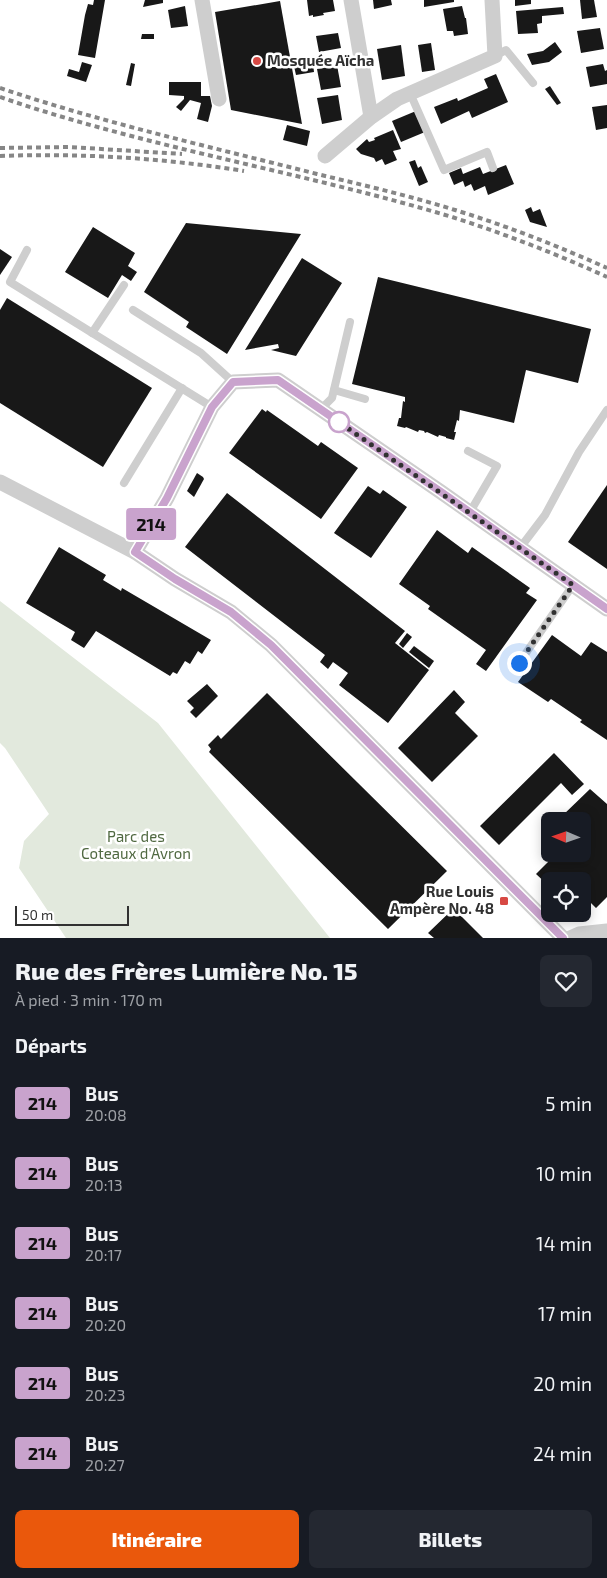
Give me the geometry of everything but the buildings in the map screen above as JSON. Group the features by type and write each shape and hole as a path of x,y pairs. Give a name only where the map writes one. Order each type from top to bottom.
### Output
{"street":[{"path":"202,0 219,99"},
{"path":"351,0 371,116"},
{"path":"325,156 371,116 396,99 495,56 492,0"},
{"path":"135,552 167,498 212,407 233,382 278,380 607,609"},
{"path":"0,482 135,552 175,579 231,612 271,645 563,938"},
{"path":"570,938 579,934 607,931"}],"lane":[{"path":"495,56 506,50 533,83"},
{"path":"410,94 444,170 487,152 493,168"},
{"path":"27,250 10,282 212,407"},
{"path":"92,333 124,285"},
{"path":"133,310 201,353 233,382"},
{"path":"321,409 332,398 350,322"},
{"path":"124,483 182,388"},
{"path":"334,390 365,399"},
{"path":"520,548 545,515 579,452 607,410"},
{"path":"468,450 497,466 470,512"},
{"path":"519,663 573,585"}],"green space":[{"name":"Parc des Coteaux d'Avron","path":"0,601 158,723 330,938 66,938 19,868 24,841 49,814 0,743"}],"railway":[{"path":"0,88 118,123 438,205 551,244 607,268"},
{"path":"0,97 112,131 339,186 452,217 531,245 607,277"},
{"path":"0,148 69,147 182,154"},
{"path":"0,156 92,156 153,160 244,171"}],"bus line":[{"name":"214","path":"563,938 271,645 231,612 175,579 135,552 167,498 212,407 233,382 278,380 607,609"}],"place":[{"name":"Mosquée Aïcha","path":"257,61"},
{"name":"Rue Louis Ampère No. 48","path":"504,901"}],"route":[{"path":"339,422 333,418 573,585 519,663"}]}
